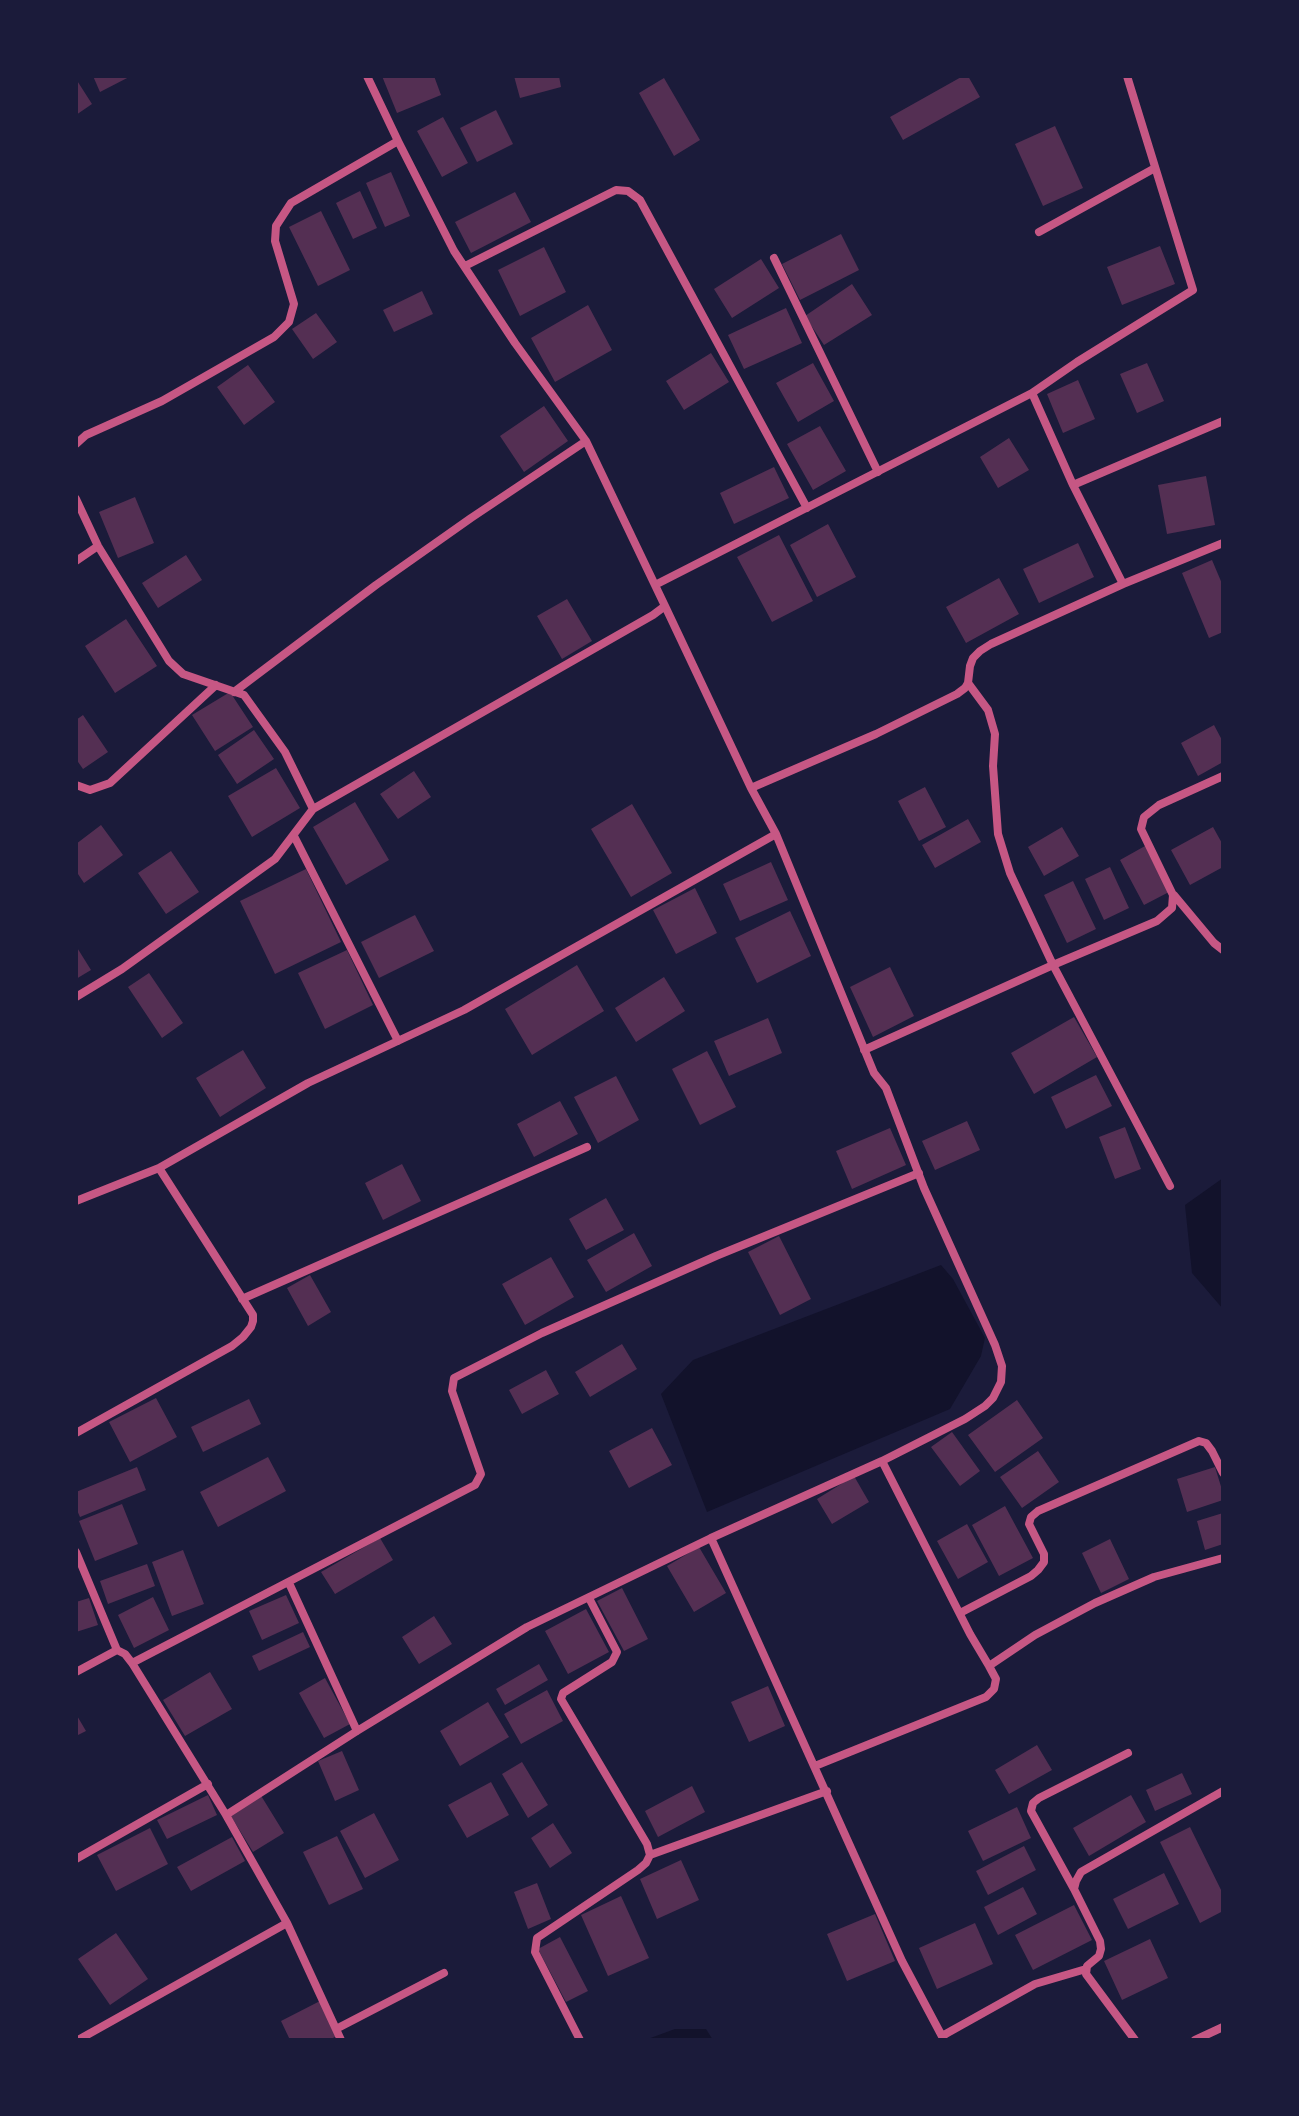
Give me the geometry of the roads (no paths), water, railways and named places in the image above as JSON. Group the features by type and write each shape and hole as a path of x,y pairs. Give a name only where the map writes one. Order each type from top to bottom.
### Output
{"street":[{"path":"226,1815 527,1627 965,1419 993,1398 1001,1382 1002,1366 995,1345 919,1173 886,1088 874,1073 864,1050 776,834 751,788 586,441 454,251 367,76"},
{"path":"655,585 1032,393 1193,290 1127,76"},
{"path":"76,444 86,435 162,401 274,337 289,322 294,304 275,241 276,226 291,203 398,141"},
{"path":"1039,232 1155,168"},
{"path":"465,266 616,190 628,191 640,200 807,508"},
{"path":"774,258 878,472"},
{"path":"1032,393 1073,485 1123,584"},
{"path":"1073,485 1223,421"},
{"path":"234,692 376,585 586,441"},
{"path":"76,499 98,546 169,661 183,674 244,695 285,752 313,809"},
{"path":"751,788 876,734 957,694 968,683 973,658 991,644 1223,543"},
{"path":"76,561 98,546"},
{"path":"76,997 122,969 275,859 313,809 665,606"},
{"path":"968,683 988,710 995,734 993,766 998,834 1010,873 1053,965 1170,1186"},
{"path":"76,785 90,790 110,783 216,685"},
{"path":"1223,776 1159,805 1144,817 1141,829 1173,895 1223,950"},
{"path":"76,1201 159,1168 308,1083 464,1010 776,834"},
{"path":"294,836 398,1041"},
{"path":"864,1050 1157,921 1172,908 1173,895"},
{"path":"242,1299 587,1147"},
{"path":"76,1433 232,1346 243,1337 253,1321 253,1315 159,1168"},
{"path":"132,1663 479,1481 481,1474 452,1391 454,1378 542,1333 716,1256 919,1173"},
{"path":"960,1613 1038,1570 1044,1562 1044,1554 1029,1524 1038,1511 1199,1441 1206,1443 1223,1473"},
{"path":"815,1766 986,1697 994,1689 996,1679 882,1461"},
{"path":"711,1538 902,1961 943,2038 1035,1984 1086,1969"},
{"path":"76,1552 117,1650 132,1663 226,1815 287,1923 341,2040"},
{"path":"989,1666 1035,1635 1095,1603 1154,1577 1223,1558"},
{"path":"289,1583 357,1731"},
{"path":"580,2040 535,1952 537,1938 638,1870 650,1855 647,1844 561,1699 563,1693 612,1662 617,1652 589,1598"},
{"path":"76,1672 117,1650"},
{"path":"1128,1753 1039,1798 1033,1803 1031,1811 1100,1941 1099,1956 1087,1966 1086,1974 1135,2040"},
{"path":"76,1859 208,1784"},
{"path":"650,1855 827,1791"},
{"path":"1074,1889 1081,1872 1223,1791"},
{"path":"78,2040 287,1923"},
{"path":"336,2029 444,1973"},
{"path":"1195,2040 1223,2027"}]}
